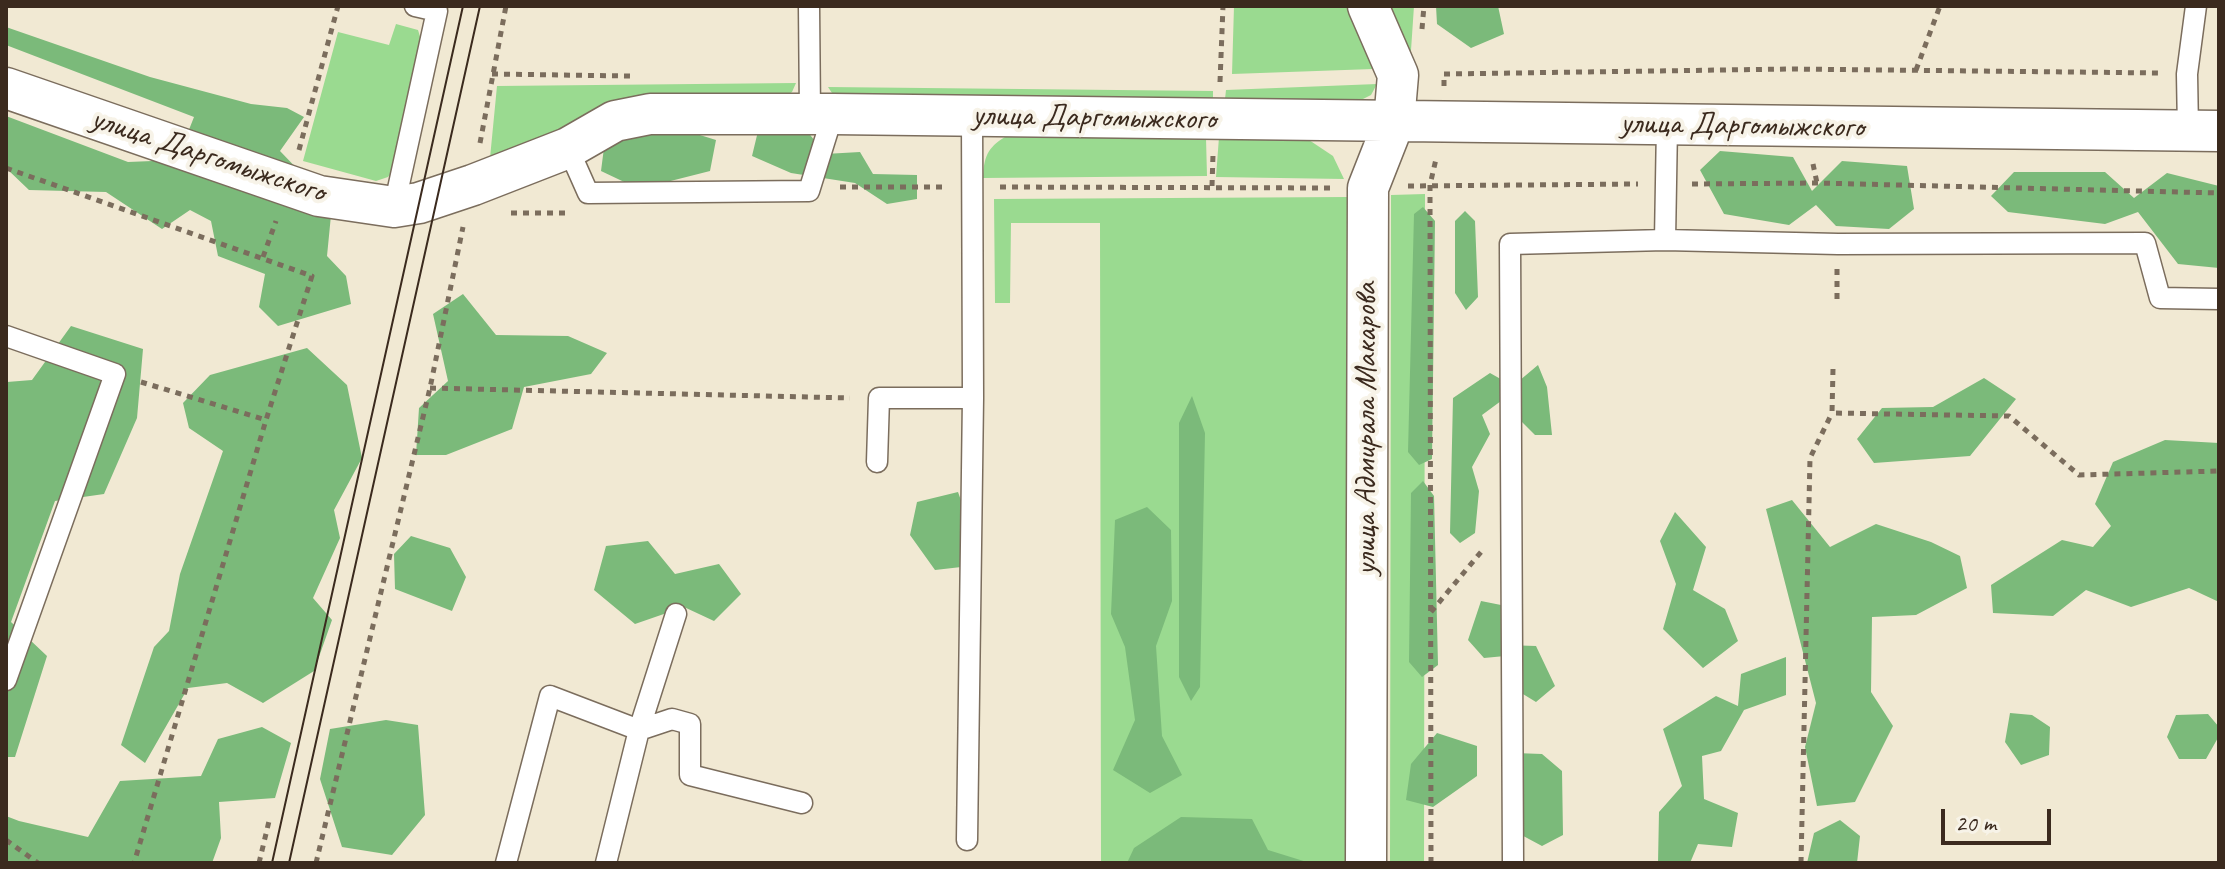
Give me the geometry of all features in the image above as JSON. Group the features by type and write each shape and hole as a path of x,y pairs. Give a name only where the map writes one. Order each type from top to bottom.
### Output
{"street":[{"name":"улица Адмирала Макарова","path":"1366,863 1368,188 1394,122 1398,75 1368,6"},
{"name":"улица Даргомыжского","path":"6,88 319,196 394,207 485,199 615,121 650,114 2203,130"}],"lane":[{"path":"394,207 437,11 415,6"},
{"path":"568,148 588,193 809,191 822,114 809,6"},
{"path":"2196,6 2187,74 2203,130"},
{"path":"967,840 973,398 972,116"},
{"path":"1665,240 1667,125"},
{"path":"1513,863 1510,244 1665,240 1838,244 2145,243 2160,298 2219,299"},
{"path":"6,336 115,374 6,680"},
{"path":"877,462 879,398 973,398"},
{"path":"606,863 639,730 676,614"},
{"path":"506,863 550,696 639,730 672,719 690,724 690,775 802,803"}],"path":[{"path":"263,257 289,186 338,6"},
{"path":"316,863 430,388 485,199 492,74 506,6"},
{"path":"1916,70 1940,6"},
{"path":"1444,74 1916,70 2187,74"},
{"path":"6,168 312,276 134,863"},
{"path":"1431,863 1430,185 1817,183 2219,193"},
{"path":"838,187 1332,188"},
{"path":"485,199 576,213"},
{"path":"1801,863 1810,458 1832,413 1833,369"},
{"path":"115,374 266,420"},
{"path":"430,388 879,398"},
{"path":"1832,413 2009,416 2079,475 2219,471"},
{"path":"1430,613 1511,517"},
{"path":"259,863 270,817"},
{"path":"6,840 38,863"}],"green space":[{"path":"1234,6 1351,6 1373,69 1232,74"},
{"path":"1383,6 1414,6 1410,65"},
{"path":"1436,6 1498,6 1504,34 1471,48 1437,24"},
{"path":"396,24 418,30 422,43 394,170 388,177 376,181 303,161 338,32 389,45"},
{"path":"6,27 150,77 251,104 287,108 304,117 280,151 332,205 327,256 346,276 351,304 278,326 259,307 265,274 218,256 211,221 190,210 162,229 106,192 29,190 6,168 6,116 128,162 177,160 194,117 6,45"},
{"path":"796,83 792,92 783,98 552,137 490,158 497,86"},
{"path":"1377,84 1371,95 1363,99 1225,99 1226,90"},
{"path":"828,87 1213,91 1213,98 842,98"},
{"path":"661,123 716,140 710,171 639,189 601,171 605,140"},
{"path":"759,127 804,127 825,154 860,152 873,174 917,175 917,199 887,204 855,183 791,173 752,156"},
{"path":"1005,137 1206,138 1207,176 983,178 988,154"},
{"path":"1219,137 1306,138 1333,156 1344,179 1216,177"},
{"path":"1720,151 1793,157 1812,191 1842,161 1907,166 1914,209 1889,229 1836,226 1816,205 1789,225 1724,214 1700,170"},
{"path":"2014,172 2105,172 2134,198 2167,173 2219,186 2219,268 2178,264 2138,212 2105,224 2008,212 1991,196"},
{"path":"1425,194 1424,863 1390,863 1391,195"},
{"path":"1347,197 1345,863 1101,863 1100,223 1011,223 1010,303 995,303 994,199"},
{"path":"1423,207 1435,221 1432,459 1419,465 1408,452 1414,214"},
{"path":"1465,211 1475,221 1478,297 1466,310 1455,293 1455,221"},
{"path":"463,294 496,335 568,336 607,353 591,374 524,387 512,429 446,455 416,455 419,408 448,381 433,314"},
{"path":"71,326 143,349 137,418 104,494 55,501 11,622 47,656 15,757 6,757 6,384 32,380"},
{"path":"307,348 347,385 362,458 334,510 340,538 313,598 332,620 314,671 263,703 227,683 188,688 145,763 121,745 154,647 169,631 180,574 223,451 189,428 183,403 210,375"},
{"path":"1538,365 1547,387 1552,435 1535,435 1501,401 1482,415 1490,434 1472,467 1479,491 1475,533 1460,543 1450,533 1453,398 1490,373 1513,386"},
{"path":"1984,378 2016,399 1970,456 1874,463 1857,439 1882,408 1933,407"},
{"path":"1192,396 1205,433 1200,687 1191,701 1179,677 1179,423"},
{"path":"2165,440 2219,443 2219,602 2189,588 2131,607 2086,590 2053,616 1993,613 1991,585 2062,540 2093,547 2111,526 2095,504 2113,462"},
{"path":"1423,481 1434,496 1438,665 1422,677 1409,662 1411,493"},
{"path":"958,492 975,540 970,566 935,570 910,535 917,502"},
{"path":"1792,500 1830,547 1876,524 1931,542 1960,556 1967,588 1916,615 1872,617 1871,692 1893,726 1855,802 1817,806 1805,747 1816,703 1766,509"},
{"path":"1147,507 1171,530 1172,601 1156,646 1162,736 1182,775 1150,793 1113,770 1135,720 1125,647 1111,614 1115,520"},
{"path":"1675,512 1706,547 1693,590 1725,609 1738,641 1703,668 1663,629 1676,584 1660,541"},
{"path":"411,536 450,548 466,577 452,611 395,589 394,554"},
{"path":"648,541 675,574 719,564 741,594 714,621 684,607 635,624 594,590 606,546"},
{"path":"1481,601 1501,605 1505,645 1536,646 1555,686 1536,702 1518,691 1505,656 1484,658 1468,640"},
{"path":"1786,657 1786,695 1744,710 1721,751 1702,756 1704,799 1738,813 1732,847 1698,844 1690,863 1658,863 1659,812 1682,786 1663,729 1716,696 1738,706 1741,674"},
{"path":"2010,713 2032,715 2050,727 2049,755 2021,765 2005,742"},
{"path":"2208,714 2219,727 2219,736 2206,759 2179,759 2167,737 2176,715"},
{"path":"386,720 418,725 425,815 392,855 342,847 320,779 330,729"},
{"path":"262,727 291,743 275,798 219,802 221,838 212,863 6,863 6,816 88,837 120,781 201,776 218,739"},
{"path":"1437,733 1477,746 1477,776 1433,807 1406,800 1411,764"},
{"path":"1515,753 1542,754 1562,771 1563,835 1542,846 1514,831"},
{"path":"1181,817 1252,819 1268,850 1310,863 1127,863 1134,848"},
{"path":"1840,820 1860,836 1857,863 1807,863 1814,833"}],"tram line":[{"path":"272,863 463,6"},
{"path":"289,863 480,6"}]}
